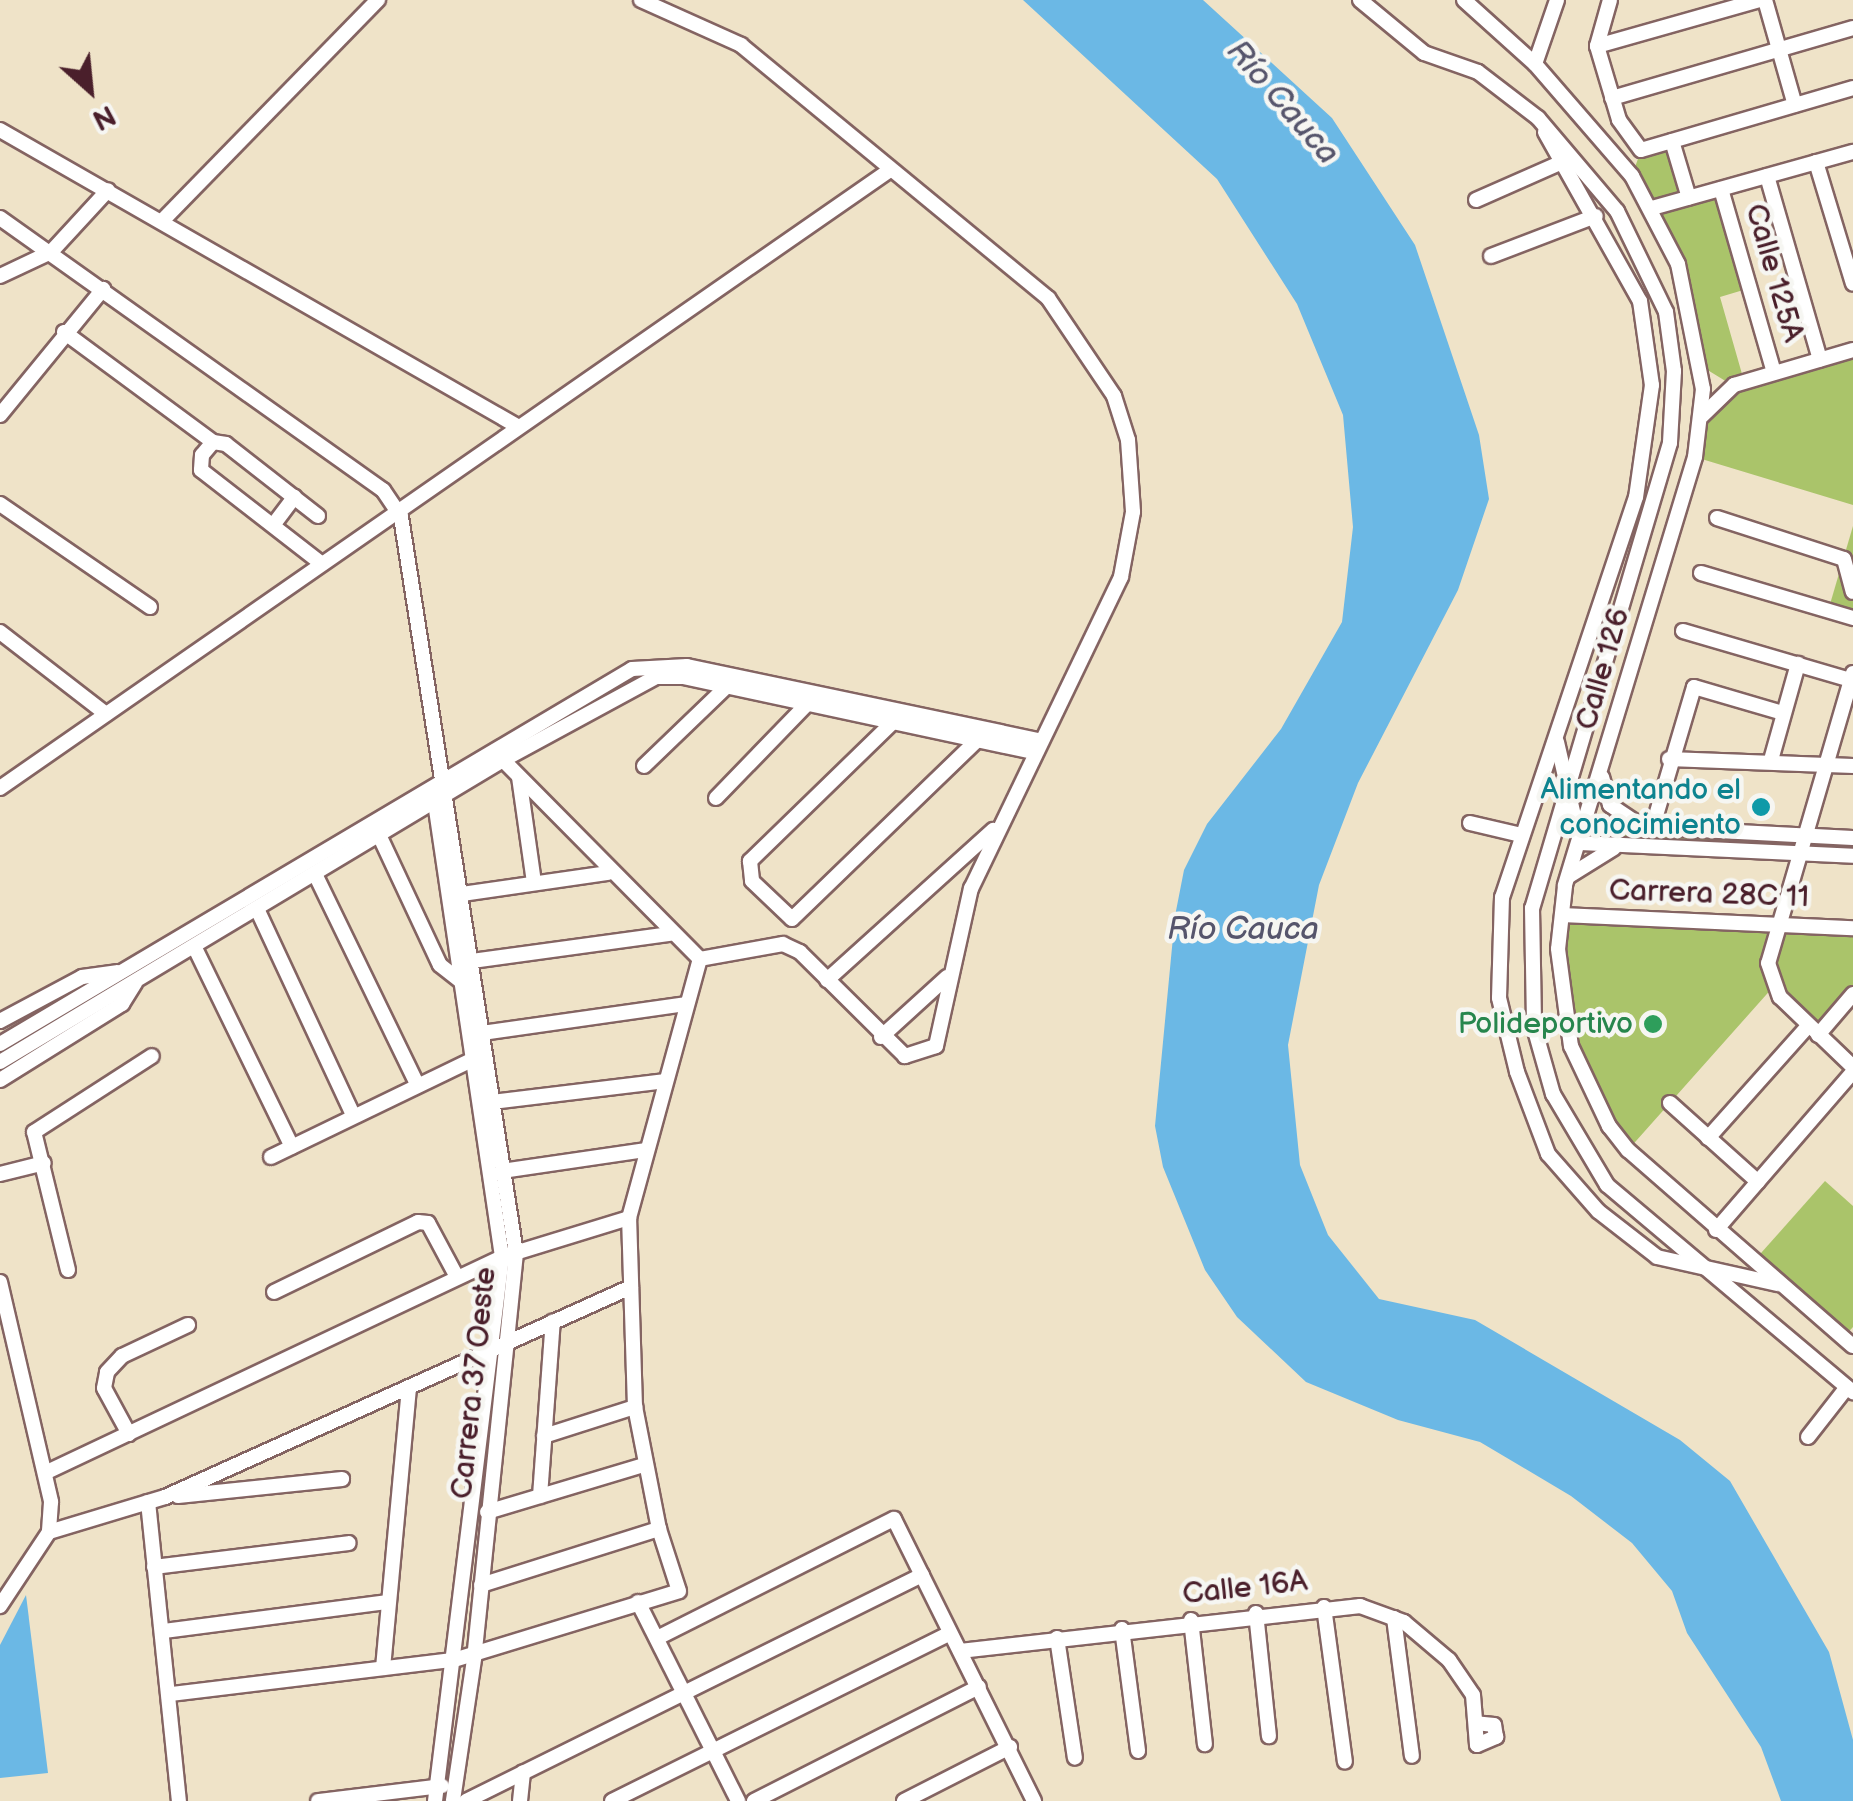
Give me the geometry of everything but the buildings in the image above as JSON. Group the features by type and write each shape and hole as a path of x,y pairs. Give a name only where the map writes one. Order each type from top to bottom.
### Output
{"street":[{"path":"162,220 378,0"},
{"path":"503,760 608,872 700,958 783,944 827,980 881,1037 905,1056 930,1051 971,888 1120,577 1132,512 1128,440 1114,396 1048,298 742,45 641,0"},
{"path":"1360,0 1424,53 1478,72 1538,118 1586,168 1642,255 1666,312 1674,372 1670,443 1652,517 1532,908 1534,1027 1553,1094 1607,1185 1702,1270 1850,1390 1808,1436"},
{"name":"Calle 126","path":"1464,0 1535,64 1632,176 1678,264 1700,366 1702,416 1568,877 1562,916 1561,1001 1571,1046 1594,1098 1628,1150 1853,1346"},
{"path":"1535,64 1557,0"},
{"path":"1610,0 1597,46 1612,98 1641,150 1632,176"},
{"path":"1597,46 1763,0 1795,105"},
{"path":"1612,98 1853,28"},
{"path":"1641,150 1853,88"},
{"path":"1538,118 1640,301 1652,384 1649,428 1636,497 1502,897 1500,982 1517,1072 1548,1154 1598,1211 1657,1257 1780,1285"},
{"path":"0,130 516,426"},
{"path":"1672,141 1689,198"},
{"path":"1652,208 1853,152"},
{"path":"1816,162 1853,284"},
{"path":"1476,200 1560,163"},
{"path":"0,788 320,563 400,515 516,426 890,170"},
{"path":"1766,176 1820,360"},
{"name":"Calle 125A","path":"1721,189 1774,373"},
{"path":"0,276 52,252 108,190"},
{"path":"1491,256 1596,216"},
{"path":"0,218 382,490 400,515 441,798"},
{"path":"0,415 103,289"},
{"path":"64,332 212,442 226,444 318,516"},
{"path":"1702,416 1734,385 1853,350"},
{"path":"1700,366 1734,385"},
{"path":"212,442 201,470 320,563"},
{"path":"274,524 294,497"},
{"path":"0,504 150,607"},
{"path":"1718,518 1844,559 1853,592"},
{"path":"1701,573 1853,618"},
{"path":"1683,630 1852,677 1778,923 1769,974 1813,1030 1853,1070 1716,1230"},
{"path":"0,632 106,714"},
{"path":"0,1044 440,776 605,682 654,664 1037,746"},
{"path":"1771,760 1798,664"},
{"path":"0,1062 258,912 503,760 656,677 726,687 975,742 1037,746"},
{"path":"644,766 726,687"},
{"path":"1652,828 1668,759 1694,688 1783,713"},
{"path":"716,798 806,705"},
{"path":"891,724 750,861 752,881 792,920 975,742"},
{"path":"1557,742 1580,843 1853,856"},
{"path":"1668,759 1853,766"},
{"path":"1602,770 1618,814 1652,828"},
{"path":"519,777 534,883"},
{"name":"Carrera 37 Oeste","path":"441,798 472,961 502,1171 509,1255 506,1342 475,1653 453,1801"},
{"name":"Carrera 37 Oeste","path":"436,1794 490,1352 509,1255 472,1060 441,798"},
{"path":"1470,823 1521,835"},
{"path":"1586,824 1853,838"},
{"path":"827,980 999,825"},
{"path":"380,838 440,965 462,982"},
{"path":"1568,877 1620,846"},
{"path":"462,894 608,872"},
{"path":"316,876 417,1084"},
{"path":"258,912 353,1116"},
{"name":"Carrera 28C 11","path":"1562,916 1853,928"},
{"path":"472,961 670,934"},
{"path":"195,948 292,1146"},
{"path":"171,1694 454,1660 679,1591 659,1529 635,1407 630,1218 700,958"},
{"path":"0,1022 82,977 118,972"},
{"path":"881,1037 948,976"},
{"path":"0,1080 122,1004 136,982"},
{"path":"1708,1138 1853,994"},
{"path":"482,1033 687,1004"},
{"path":"68,1270 34,1132 152,1056"},
{"path":"271,1157 472,1060"},
{"path":"492,1102 666,1080"},
{"path":"1670,1103 1758,1182"},
{"path":"502,1171 646,1150"},
{"path":"0,1174 44,1163"},
{"path":"49,1472 457,1277 509,1255 630,1218"},
{"path":"1647,1221 1657,1257"},
{"path":"274,1292 418,1222 428,1223 457,1277"},
{"path":"0,1282 49,1472 50,1532 0,1606"},
{"path":"50,1532 165,1497 630,1287"},
{"path":"540,1496 553,1321"},
{"path":"129,1434 104,1388 107,1372 122,1356 188,1325"},
{"path":"383,1668 409,1387"},
{"path":"544,1436 635,1407"},
{"path":"488,1512 644,1464"},
{"path":"165,1497 342,1479"},
{"path":"148,1502 171,1694 179,1801"},
{"path":"657,1638 894,1519 1034,1801"},
{"path":"481,1585 659,1529"},
{"path":"154,1567 350,1543"},
{"path":"466,1801 922,1575"},
{"path":"164,1631 388,1602"},
{"path":"638,1602 738,1801"},
{"name":"Calle 16A","path":"960,1651 1190,1620 1360,1606 1394,1618 1449,1660 1468,1684 1476,1723"},
{"path":"1324,1607 1345,1762"},
{"path":"1256,1613 1270,1736"},
{"path":"1394,1618 1412,1756"},
{"path":"1190,1620 1205,1744"},
{"path":"1122,1629 1138,1751"},
{"path":"612,1801 950,1633"},
{"path":"1057,1638 1075,1758"},
{"path":"754,1801 979,1687"},
{"path":"904,1801 1010,1747"},
{"path":"520,1801 522,1772"},
{"path":"318,1801 436,1794 457,1781"}],"green space":[{"path":"1672,141 1689,197 1721,189 1750,288 1720,297 1744,381 1853,350 1853,505 1695,457 1702,417 1732,385 1701,366 1678,264 1632,176 1641,150"},
{"path":"1853,526 1853,618 1828,611"},
{"path":"1586,824 1853,838 1853,856 1580,843"},
{"name":"Polideportivo","path":"1562,915 1853,928 1853,994 1818,1035 1774,986 1628,1150 1571,1046"},
{"path":"1825,1181 1853,1206 1853,1327 1843,1338 1753,1262"}],"water":[{"name":"Río Cauca","path":"1023,0 1203,0 1332,118 1415,245 1479,435 1489,499 1458,590 1358,783 1319,885 1288,1045 1300,1165 1328,1235 1379,1299 1475,1320 1680,1440 1730,1481 1829,1652 1853,1740 1853,1801 1781,1801 1761,1747 1687,1633 1672,1591 1632,1543 1571,1496 1480,1442 1398,1420 1306,1382 1237,1317 1205,1270 1163,1167 1155,1126 1175,916 1184,870 1207,824 1281,729 1342,622 1353,527 1343,415 1297,304 1217,179"},
{"path":"26,1595 48,1773 0,1778 0,1645"}],"place":[{"name":"Alimentando el conocimiento","path":"1761,807"},
{"name":"Polideportivo","path":"1653,1024"}]}
